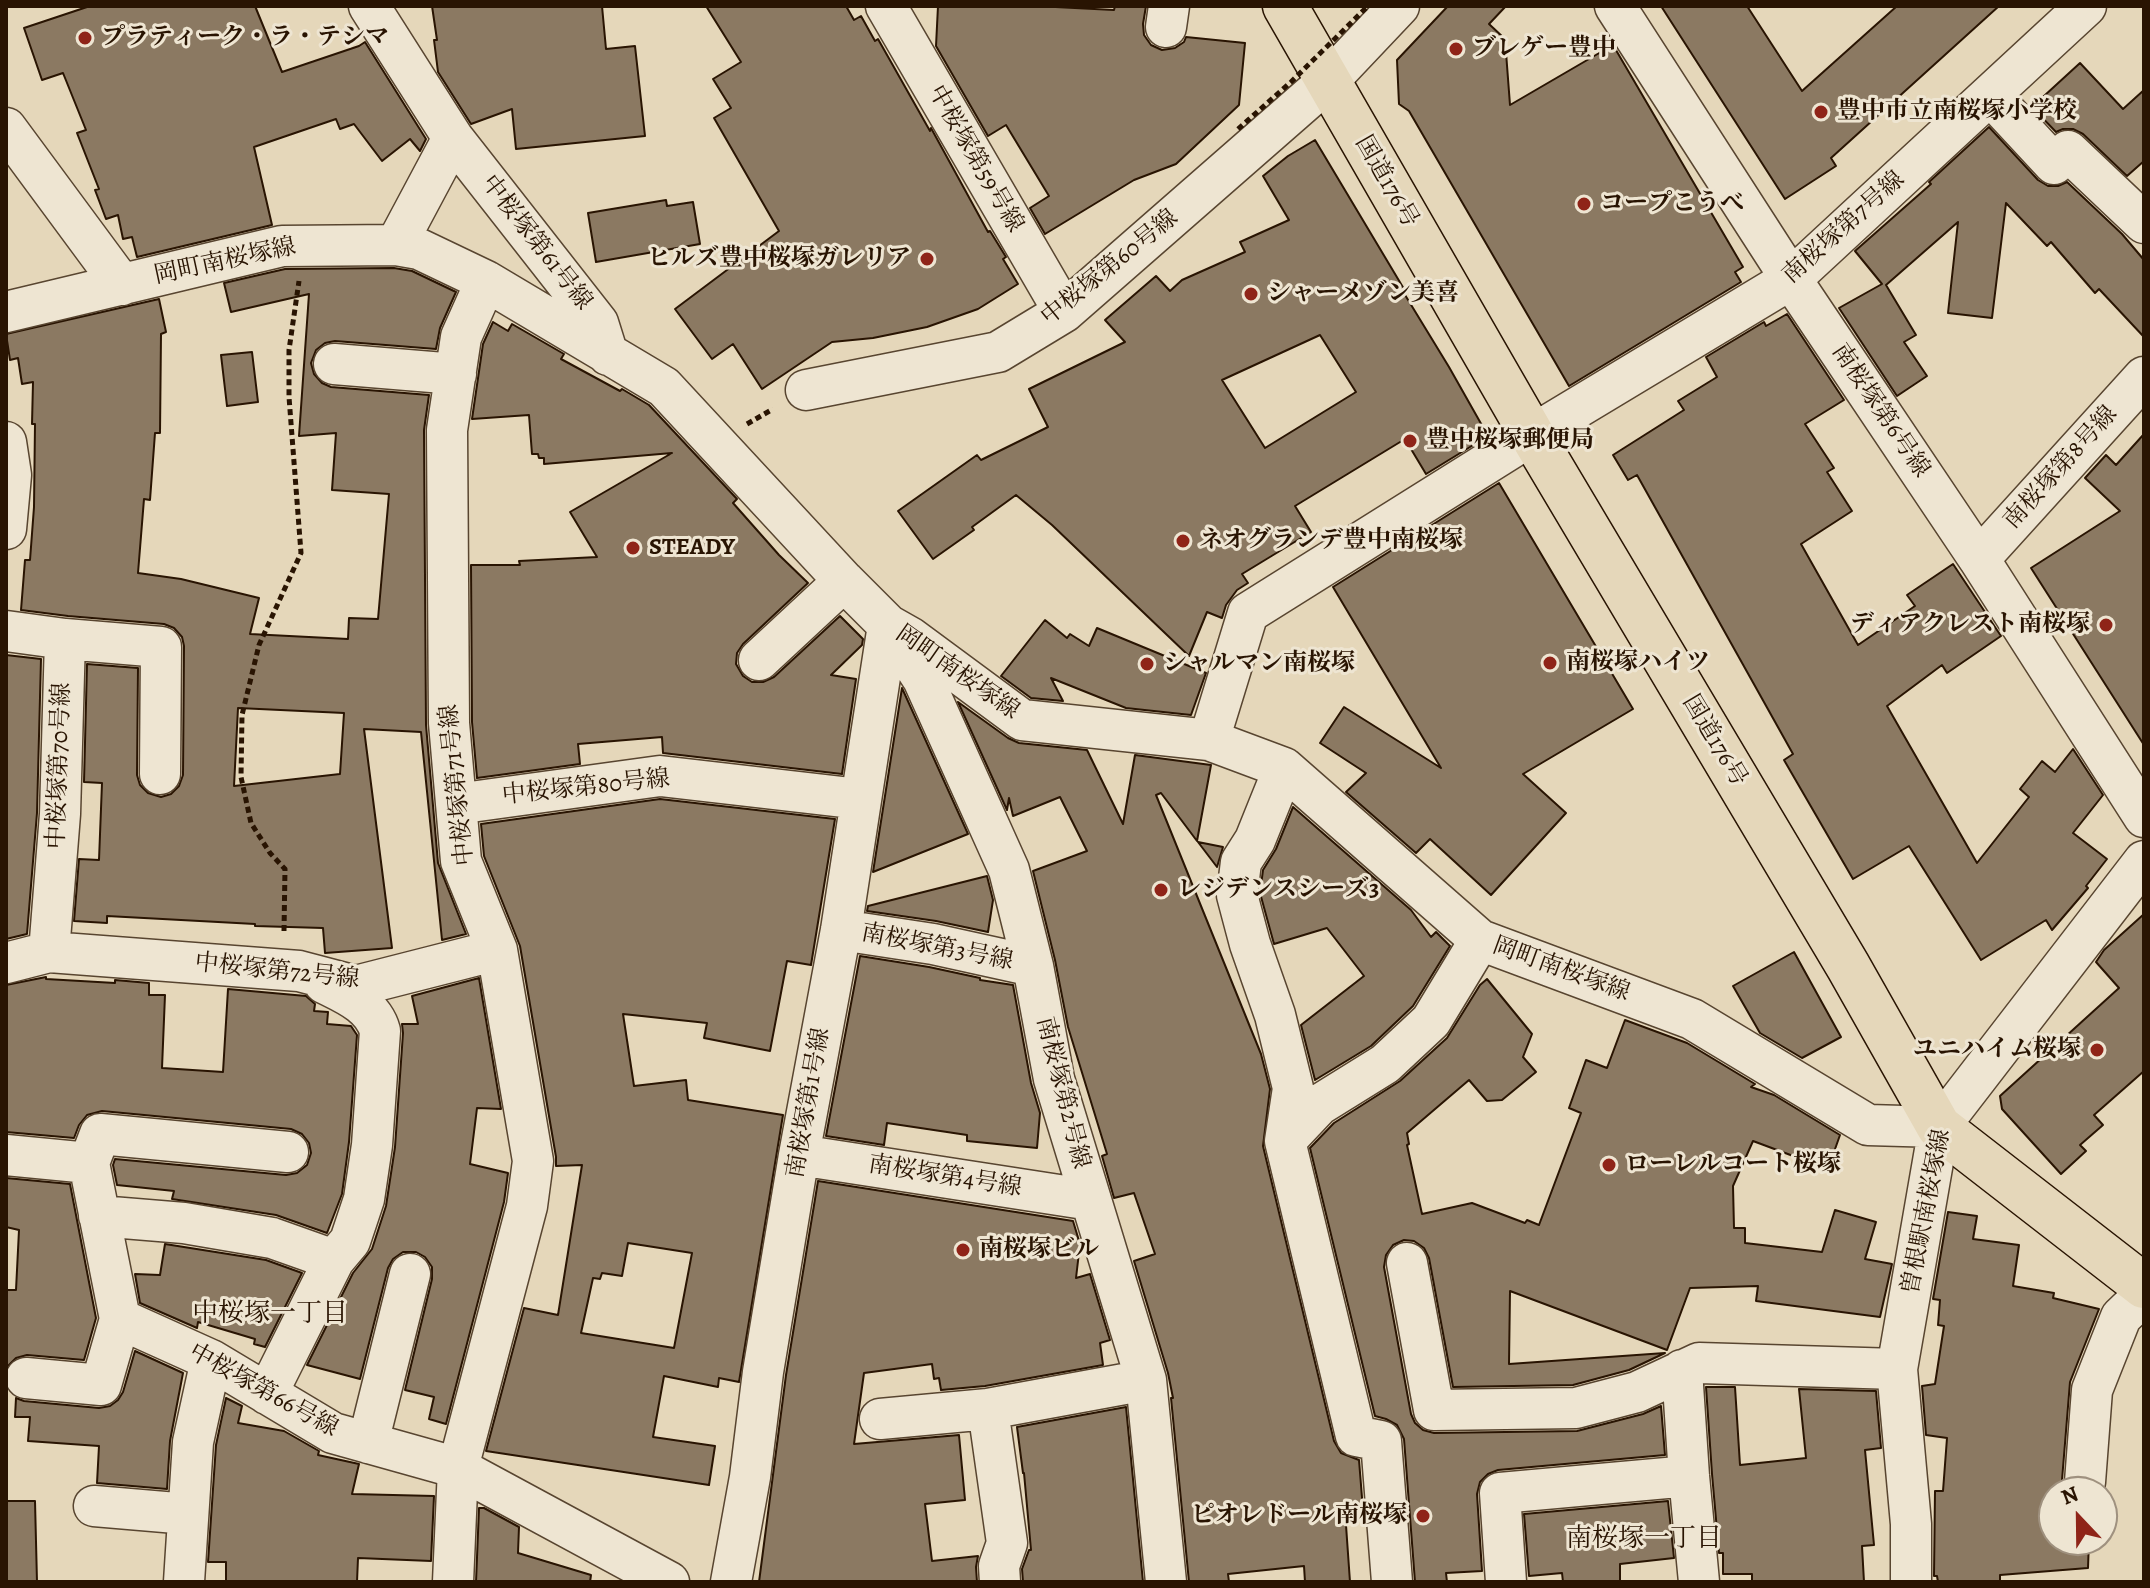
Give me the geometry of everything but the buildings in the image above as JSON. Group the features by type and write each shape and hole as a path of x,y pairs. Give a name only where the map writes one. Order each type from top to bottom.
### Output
{"highway":[{"name":"国道176号","path":"1285,6 1532,435 1848,966 1939,1127 2144,1286"}],"street":[{"name":"中桜塚第61号線","path":"369,6 453,138 598,323 608,355"},
{"name":"中桜塚第59号線","path":"886,6 1064,312"},
{"name":"中桜塚第60号線","path":"806,390 998,352 1064,312 1328,81 1399,6"},
{"name":"南桜塚第6号線","path":"1615,6 1791,279 1979,559 2144,817"},
{"name":"南桜塚第7号線","path":"1209,740 1248,613 1532,435 1791,279 2086,6"},
{"path":"1990,95 2054,164 2068,151 2144,223"},
{"path":"6,128 122,285"},
{"path":"396,245 453,138"},
{"name":"岡町南桜塚線","path":"6,312 282,246 396,245 419,249 486,281 664,387 888,625 911,638 1022,720 1209,740 1284,768 1480,940 1692,1019 1868,1125 1939,1127"},
{"name":"中桜塚第71号線","path":"453,1582 458,1468 527,1206 533,1161 497,950 461,861 449,723 447,430 461,337 486,281"},
{"path":"334,364 456,374"},
{"name":"南桜塚第8号線","path":"1979,559 2144,377"},
{"path":"6,442 11,475 6,529"},
{"path":"759,660 844,581"},
{"name":"南桜塚第1号線","path":"731,1582 799,1155 841,930 888,625"},
{"name":"南桜塚第2号線","path":"888,625 923,679 1009,870 1033,966 1054,1079 1146,1380 1166,1582"},
{"path":"6,631 161,647 160,774"},
{"name":"中桜塚第70号線","path":"49,952 60,814 65,639"},
{"path":"1284,768 1255,840 1241,862 1237,895 1275,1015 1293,1088 1285,1141 1356,1436 1381,1441 1392,1582"},
{"name":"中桜塚第80号線","path":"456,804 660,776 860,799"},
{"name":"曽根駅南桜塚線","path":"1911,1582 1911,1524 1897,1369 1939,1127 2144,861"},
{"name":"南桜塚第3号線","path":"841,930 933,944 1033,966"},
{"path":"1285,1141 1319,1105 1385,1064 1431,1021 1480,940"},
{"name":"中桜塚第72号線","path":"6,963 49,952 291,970 356,986 497,950"},
{"path":"267,1394 334,1260 350,1241 364,1199 372,1145 380,1031 370,1011 348,995 291,970"},
{"path":"26,1378 101,1385 120,1319 89,1163 100,1134 288,1152"},
{"path":"6,1155 89,1163"},
{"name":"南桜塚第4号線","path":"799,1155 1091,1200"},
{"path":"99,1216 184,1223 272,1238 334,1260"},
{"path":"1407,1263 1434,1410 1576,1408 1637,1392 1699,1363 1897,1369"},
{"path":"368,1443 410,1274"},
{"path":"2085,1476 2092,1390 2121,1317 2144,1295"},
{"name":"中桜塚第66号線","path":"120,1319 211,1360 333,1433 458,1468 669,1582"},
{"path":"184,1582 193,1442 211,1360"},
{"path":"1682,1370 1699,1576"},
{"path":"880,1419 988,1409 1146,1380"},
{"path":"988,1409 1007,1543 999,1566 1000,1582"},
{"path":"1506,1582 1500,1493 1689,1476"},
{"path":"94,1506 188,1514"}],"path":[{"path":"1238,129 1302,72 1368,6"},
{"path":"291,970 285,869 270,853 251,823 241,777 242,715 259,645 301,553 289,397 289,350 305,245"},
{"path":"715,442 806,390"}],"place":[{"name":"プラティーク・ラ・テシマ","path":"85,38"},
{"name":"ブレゲー豊中","path":"1456,49"},
{"name":"豊中市立南桜塚小学校","path":"1821,112"},
{"name":"コープこうべ","path":"1584,204"},
{"name":"ヒルズ豊中桜塚ガレリア","path":"927,259"},
{"name":"シャーメゾン美喜","path":"1251,294"},
{"name":"豊中桜塚郵便局","path":"1410,441"},
{"name":"ネオグランデ豊中南桜塚","path":"1183,541"},
{"name":"STEADY","path":"633,548"},
{"name":"ディアクレスト南桜塚","path":"2106,625"},
{"name":"南桜塚ハイツ","path":"1550,663"},
{"name":"シャルマン南桜塚","path":"1147,664"},
{"name":"レジデンスシーズ3","path":"1161,890"},
{"name":"ユニハイム桜塚","path":"2097,1050"},
{"name":"ローレルコート桜塚","path":"1609,1165"},
{"name":"南桜塚ビル","path":"963,1250"},
{"name":"ピオレドール南桜塚","path":"1423,1516"}],"district":[{"name":"中桜塚一丁目","path":"270,1315"},
{"name":"南桜塚一丁目","path":"1644,1540"}]}
